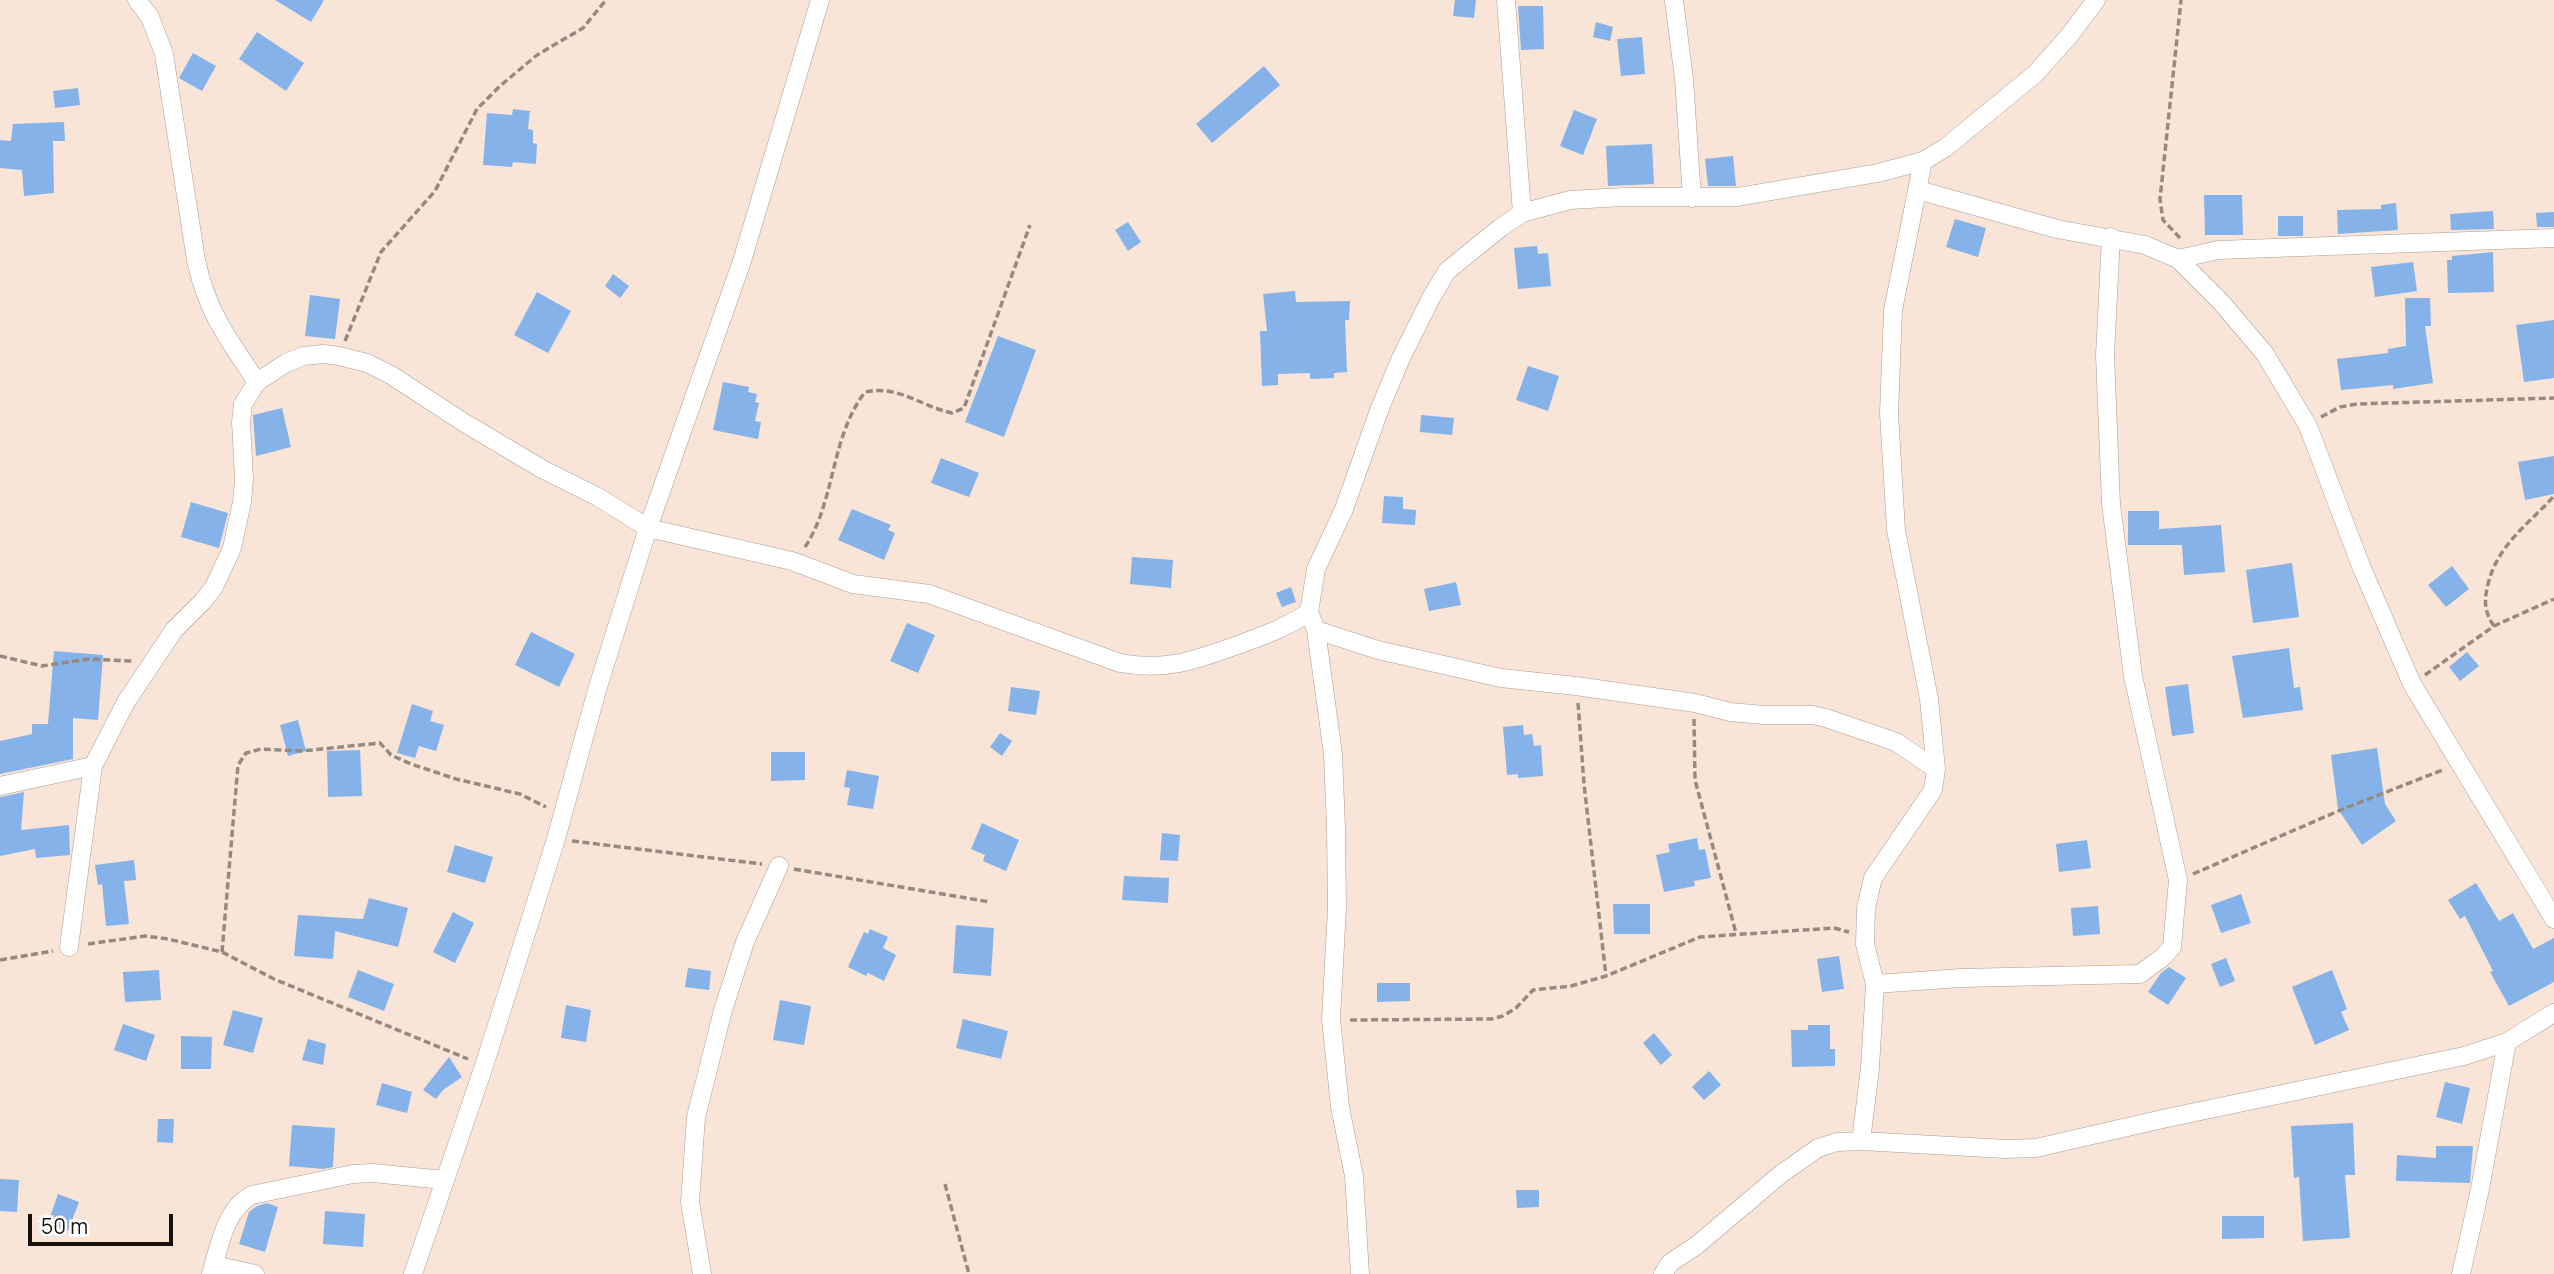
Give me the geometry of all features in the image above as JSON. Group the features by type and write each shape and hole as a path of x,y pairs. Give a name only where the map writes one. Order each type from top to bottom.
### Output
{"street":[{"path":"137,0 150,17 164,54 195,260 202,290 212,314 257,382"},
{"path":"413,1274 484,1066 556,839 561,814 648,528 742,261 820,0"},
{"path":"1506,0 1522,214"},
{"path":"1674,0 1684,79 1692,198"},
{"path":"1360,1274 1354,1176 1340,1107 1331,1019 1337,908 1333,754 1316,630 1309,612 1316,569 1345,509 1380,408 1431,298 1447,271 1500,228 1522,214 1570,200 1737,197 1878,173 1923,161 1945,148 2035,74 2096,0"},
{"path":"1861,1140 1870,1068 1875,984 1865,944 1866,908 1873,878 1933,790 1936,769 1929,699 1896,530 1889,413 1893,310 1923,161"},
{"path":"1918,190 2057,229 2145,245 2178,259 2221,302 2265,354 2308,426 2361,566 2413,684 2554,919"},
{"path":"1875,984 1961,978 2140,974 2172,947 2178,880 2133,676 2110,504 2105,355 2111,237"},
{"path":"2178,259 2202,253 2237,250 2554,238"},
{"path":"69,947 93,766 126,702 174,630 214,587 232,548 244,479 241,422 243,404 257,382 286,363 304,356 339,356 367,363 391,375 542,470 598,497 648,528 792,561 853,584 929,594 1120,663 1142,667 1184,664 1267,635 1290,625 1309,612"},
{"path":"1316,630 1378,650 1501,678 1695,703 1730,712 1812,715 1826,718 1896,742 1936,769"},
{"path":"0,786 93,766"},
{"path":"702,1274 690,1202 696,1117 723,1010 745,942 779,866"},
{"path":"1663,1274 1670,1263 1696,1245 1781,1174 1818,1148 1837,1142 1861,1140 2006,1149 2036,1148 2464,1056 2507,1042 2554,1013"},
{"path":"2461,1274 2480,1189 2507,1042"},
{"path":"255,1274 213,1270 233,1214 239,1204 252,1195 353,1174 373,1173 444,1180"}],"path":[{"path":"339,356 381,252 435,191 478,109 500,86 537,55 583,27 606,0"},
{"path":"2181,0 2160,199 2161,212 2163,220 2174,234 2202,253"},
{"path":"792,561 801,554 814,534 849,419 865,392 892,390 952,413 964,408 1030,225"},
{"path":"2308,426 2327,413 2357,404 2554,398"},
{"path":"2494,626 2488,618 2485,603 2493,565 2512,536 2554,496"},
{"path":"2413,684 2494,626 2554,598"},
{"path":"0,656 42,666 89,659 152,662"},
{"path":"1576,686 1584,785 1606,976"},
{"path":"1695,703 1695,780 1736,934"},
{"path":"222,951 238,765 246,753 253,750 336,749 380,743 391,755 411,764 456,779 520,794 561,814"},
{"path":"2178,880 2343,809 2460,763"},
{"path":"1331,1019 1492,1019 1516,1008 1533,990 1571,986 1606,976 1700,937 1834,928 1850,932 1865,944"},
{"path":"0,960 145,936 169,939 222,951 274,979 394,1026 484,1066"},
{"path":"945,1184 969,1274"}],"building":[{"path":"275,0 324,0 311,22"},
{"path":"1455,0 1476,0 1474,18 1453,16"},
{"path":"1518,6 1543,6 1544,49 1521,50"},
{"path":"1596,22 1613,27 1610,41 1593,37"},
{"path":"257,32 304,63 286,91 239,59"},
{"path":"1642,37 1645,74 1621,76 1617,39"},
{"path":"193,53 216,66 202,91 179,78"},
{"path":"1264,66 1280,85 1212,143 1196,124"},
{"path":"78,88 80,105 55,108 53,91"},
{"path":"513,109 530,111 528,129 533,130 533,143 537,144 536,164 513,162 512,167 483,165 487,113 512,115"},
{"path":"1574,110 1597,119 1583,155 1560,146"},
{"path":"64,122 65,141 53,141 54,193 24,196 22,170 0,168 0,140 11,141 13,124"},
{"path":"1652,144 1654,184 1608,186 1606,146"},
{"path":"1733,156 1736,186 1708,186 1705,159"},
{"path":"2204,195 2242,195 2243,235 2205,235"},
{"path":"2396,203 2398,230 2338,234 2337,210 2381,209 2381,205"},
{"path":"2493,211 2494,229 2451,230 2450,214"},
{"path":"2554,212 2554,227 2537,227 2536,213"},
{"path":"2278,216 2303,216 2303,236 2278,236"},
{"path":"1955,219 1986,228 1978,257 1946,247"},
{"path":"1128,222 1141,242 1128,251 1115,230"},
{"path":"1537,246 1538,254 1548,253 1551,286 1518,289 1514,248"},
{"path":"2493,252 2494,292 2448,293 2447,260 2452,260 2452,256"},
{"path":"2413,262 2417,291 2375,297 2371,267"},
{"path":"613,274 629,286 620,298 605,286"},
{"path":"1295,291 1296,302 1350,301 1349,320 1345,320 1347,372 1334,373 1334,378 1310,379 1310,373 1278,374 1278,385 1262,386 1260,331 1267,331 1263,294"},
{"path":"537,292 571,311 548,353 514,335"},
{"path":"310,295 340,299 335,339 305,336"},
{"path":"2405,298 2430,298 2431,326 2425,326 2433,383 2393,389 2393,385 2341,390 2337,359 2388,353 2388,349 2406,346"},
{"path":"2554,320 2554,378 2524,382 2516,325"},
{"path":"998,336 1036,350 1004,437 965,422"},
{"path":"1528,366 1559,376 1548,411 1516,400"},
{"path":"723,382 749,387 748,392 757,394 755,402 759,403 755,421 761,422 758,439 713,430"},
{"path":"282,408 291,447 256,456 253,415"},
{"path":"1421,415 1454,418 1452,435 1420,432"},
{"path":"2554,456 2554,494 2525,500 2518,462"},
{"path":"941,458 979,473 969,497 931,483"},
{"path":"1384,496 1403,497 1403,509 1416,510 1415,525 1382,523"},
{"path":"191,502 228,513 219,548 181,537"},
{"path":"852,509 891,525 888,530 895,533 884,560 838,540"},
{"path":"2128,511 2159,511 2159,529 2221,525 2225,572 2184,575 2182,545 2128,545"},
{"path":"1132,557 1173,560 1171,588 1130,584"},
{"path":"2292,563 2299,617 2253,623 2246,570"},
{"path":"2452,566 2469,589 2446,607 2428,585"},
{"path":"1456,582 1461,605 1429,611 1424,589"},
{"path":"1291,587 1296,602 1282,607 1276,593"},
{"path":"907,623 935,635 918,673 890,661"},
{"path":"531,632 575,654 559,687 515,665"},
{"path":"2289,648 2294,688 2300,687 2303,710 2243,718 2232,656"},
{"path":"54,651 103,655 98,720 73,718 73,759 0,774 0,741 32,734 32,724 48,724"},
{"path":"2467,652 2479,666 2460,681 2449,667"},
{"path":"2188,684 2194,733 2172,736 2165,687"},
{"path":"1011,687 1040,691 1036,715 1008,711"},
{"path":"412,704 433,711 430,721 444,725 436,751 419,746 415,758 397,753"},
{"path":"298,720 306,751 288,756 280,725"},
{"path":"1523,725 1524,735 1532,734 1534,746 1541,745 1543,776 1518,778 1518,774 1507,775 1503,727"},
{"path":"1000,733 1012,741 1002,756 990,747"},
{"path":"2377,748 2385,804 2396,821 2362,845 2338,809 2331,755"},
{"path":"360,750 362,796 328,797 327,751"},
{"path":"771,752 805,752 805,780 771,781"},
{"path":"847,770 879,776 873,809 847,805 850,788 844,787"},
{"path":"24,792 21,830 69,825 70,855 36,858 35,849 0,856 0,797"},
{"path":"982,823 1019,840 1006,871 983,861 985,855 971,849"},
{"path":"1162,833 1180,835 1178,861 1160,860"},
{"path":"1697,838 1699,850 1705,849 1711,878 1694,881 1695,886 1664,892 1656,855 1670,852 1668,844"},
{"path":"2087,840 2091,868 2059,872 2056,844"},
{"path":"455,845 493,857 485,883 447,872"},
{"path":"134,860 136,880 124,881 129,924 106,926 102,884 98,885 95,865"},
{"path":"1124,876 1169,878 1168,903 1122,900"},
{"path":"2476,883 2499,921 2513,913 2533,949 2554,938 2554,982 2509,1006 2490,972 2493,971 2465,916 2460,919 2448,900"},
{"path":"2241,894 2251,923 2221,933 2211,905"},
{"path":"369,898 408,908 398,947 335,931 333,959 294,956 298,915 363,919"},
{"path":"1613,904 1650,904 1650,934 1614,934"},
{"path":"2098,906 2100,934 2073,936 2071,908"},
{"path":"453,912 474,923 455,963 433,952"},
{"path":"956,925 994,928 991,976 953,973"},
{"path":"870,929 888,937 883,948 896,955 884,981 848,967 864,932 868,934"},
{"path":"1839,956 1844,989 1822,992 1817,959"},
{"path":"2226,958 2235,981 2220,987 2211,964"},
{"path":"2169,967 2186,978 2168,1005 2148,992 2161,973"},
{"path":"688,968 711,971 709,990 685,987"},
{"path":"159,970 161,1000 125,1002 123,972"},
{"path":"358,970 394,984 384,1011 348,997"},
{"path":"2332,970 2347,1009 2341,1012 2349,1030 2315,1045 2292,987"},
{"path":"1377,983 1410,983 1410,1001 1377,1002"},
{"path":"780,1000 811,1006 804,1045 773,1040"},
{"path":"566,1005 591,1010 586,1042 561,1038"},
{"path":"233,1010 263,1018 253,1053 223,1045"},
{"path":"963,1019 1008,1031 1001,1059 956,1048"},
{"path":"123,1024 155,1035 146,1061 114,1050"},
{"path":"1808,1025 1830,1025 1830,1049 1835,1049 1835,1066 1792,1067 1791,1030 1808,1030"},
{"path":"1654,1033 1672,1055 1661,1065 1643,1043"},
{"path":"181,1036 212,1037 211,1069 181,1069"},
{"path":"308,1039 326,1044 323,1065 302,1060"},
{"path":"449,1057 462,1077 443,1090 436,1099 423,1090"},
{"path":"1709,1071 1721,1085 1704,1100 1692,1087"},
{"path":"2445,1082 2470,1088 2462,1124 2436,1117"},
{"path":"382,1083 412,1092 407,1113 376,1105"},
{"path":"158,1119 174,1119 173,1143 157,1142"},
{"path":"2353,1123 2355,1175 2345,1175 2350,1238 2303,1241 2299,1177 2294,1178 2291,1126"},
{"path":"292,1125 335,1128 333,1167 323,1169 289,1166"},
{"path":"2436,1146 2473,1146 2470,1183 2396,1181 2397,1155 2436,1158"},
{"path":"0,1179 19,1180 17,1212 0,1211"},
{"path":"1516,1190 1539,1190 1539,1207 1517,1208"},
{"path":"58,1194 79,1202 68,1231 48,1223"},
{"path":"267,1203 278,1207 265,1252 239,1244 249,1212"},
{"path":"325,1211 365,1214 363,1247 323,1244"},
{"path":"2222,1216 2264,1216 2264,1238 2222,1239"}]}
